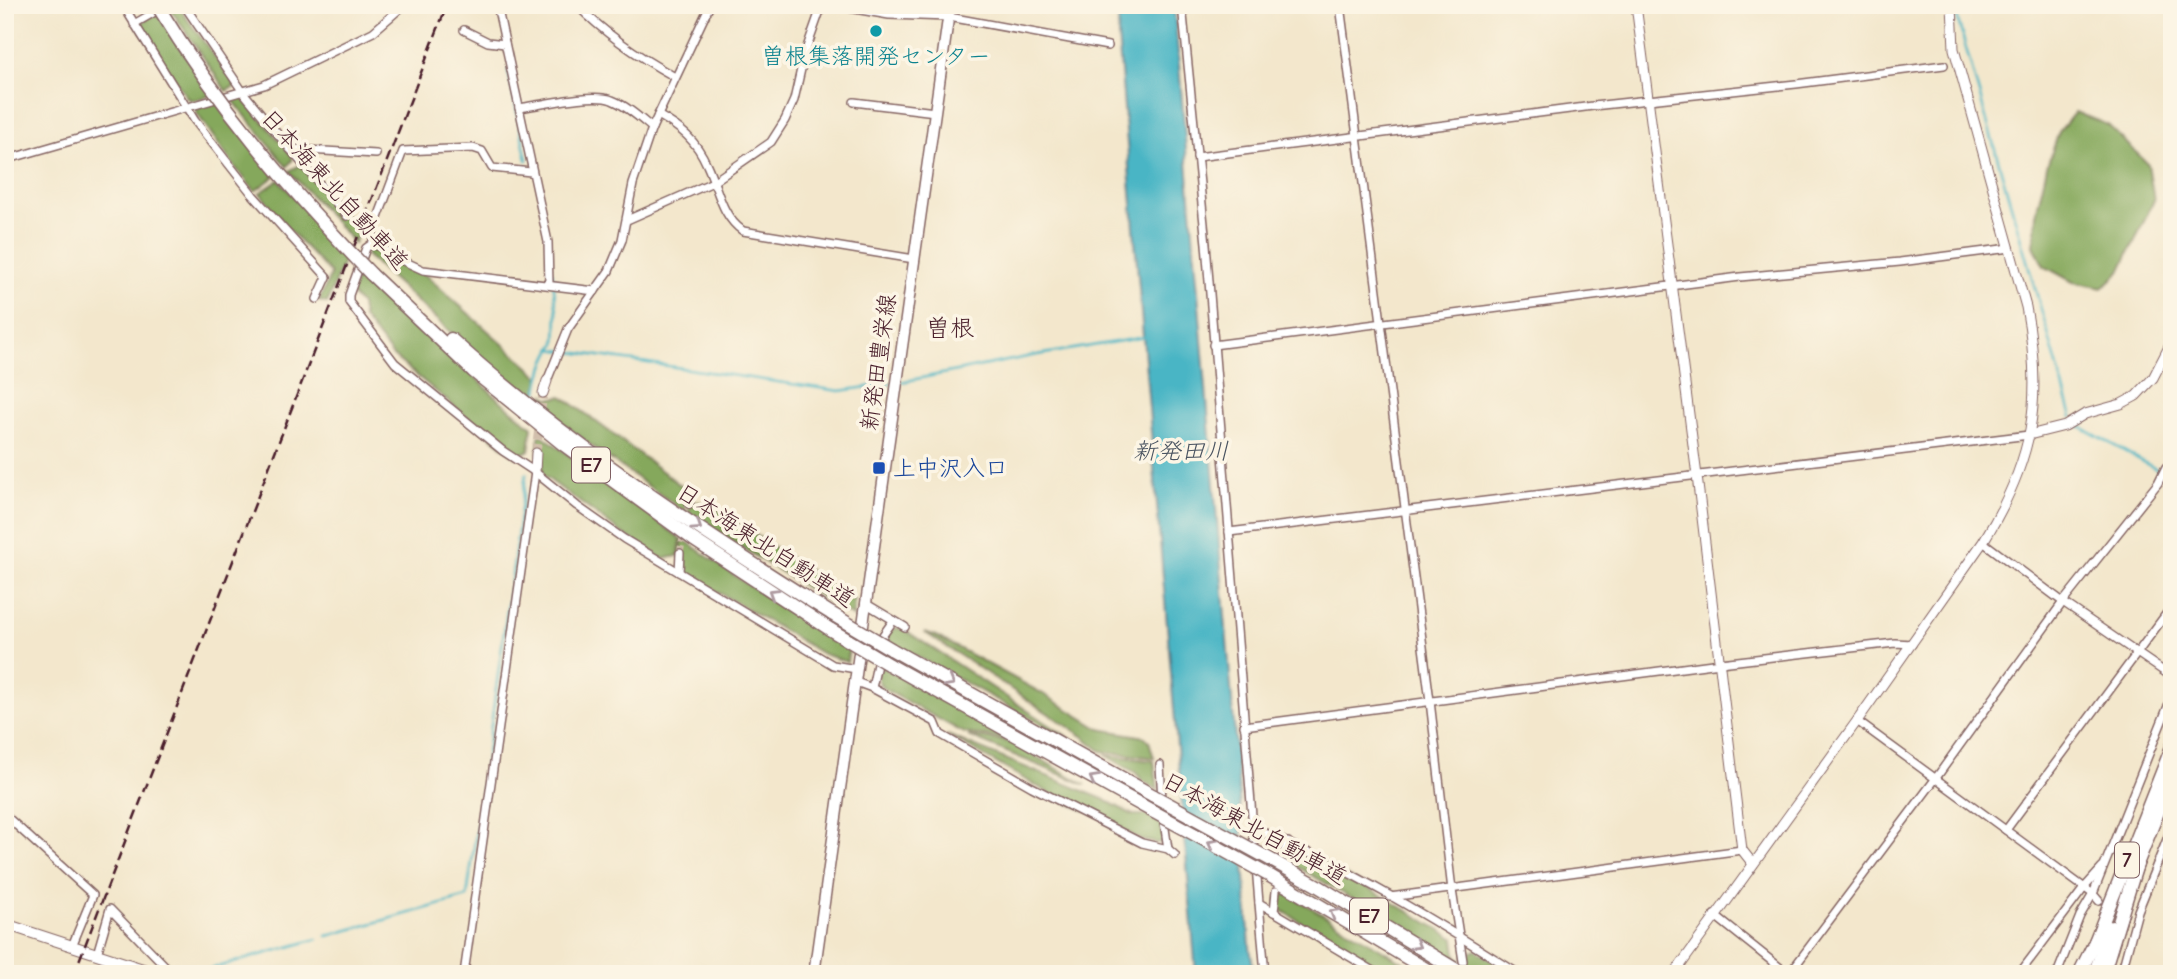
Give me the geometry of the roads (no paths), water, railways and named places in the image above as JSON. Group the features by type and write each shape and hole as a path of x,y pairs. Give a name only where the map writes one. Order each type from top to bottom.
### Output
{"highway":[{"name":"日本海東北自動車道","path":"157,5 204,77 246,134 312,212 473,371 537,424 694,540 831,630 1270,876 1434,974"},
{"name":"日本海東北自動車道","path":"166,5 211,75 276,160 374,272 458,346 570,436 713,537 832,614 1154,796 1278,858 1318,886 1463,967"},
{"name":"7","path":"2081,974 2172,747"},
{"name":"7","path":"2094,974 2172,777"},
{"path":"2103,974 2137,864"}],"main road":[{"name":"新発田豊栄線","path":"814,974 949,11"},
{"path":"5,924 158,974"}],"street":[{"path":"123,5 195,121 253,195 327,277 317,299"},
{"path":"134,24 166,5"},
{"path":"184,5 243,92 347,216"},
{"path":"5,160 189,108 279,79 373,32 404,5"},
{"path":"497,5 548,242 549,284"},
{"path":"577,5 597,26 618,42 675,77"},
{"path":"543,393 568,329 609,271 622,240 633,184 652,128 710,5"},
{"path":"627,220 713,182 771,142 794,100 804,56 822,5"},
{"path":"832,5 889,15 949,11 1108,46"},
{"path":"889,15 890,5"},
{"path":"1182,5 1198,157 1265,974"},
{"path":"1340,5 1463,967"},
{"path":"1636,5 1742,850 1753,864"},
{"path":"1674,974 1983,542 2002,512 2021,470 2029,435 2035,379 2033,344 2026,307 1954,49 1952,8"},
{"path":"464,30 488,42 505,44"},
{"path":"1198,157 1648,99 1796,85 1944,65"},
{"path":"520,108 583,98 609,98 629,109 652,128"},
{"path":"854,102 935,112"},
{"path":"658,115 681,129 694,142 707,165 730,221 743,231 914,259"},
{"path":"373,243 373,231 403,151 473,148 482,151 492,167 531,172"},
{"path":"290,149 376,154"},
{"path":"373,243 423,270 595,291"},
{"path":"373,243 366,248 359,265 349,302 395,363 503,451 624,539 833,664 856,669"},
{"path":"1213,345 1672,286 2010,248"},
{"path":"1228,533 2029,435 2065,426 2085,414 2136,397 2153,378 2172,341"},
{"path":"464,974 536,453"},
{"path":"1714,915 1788,974 1936,778 2063,602 2158,483 2166,467"},
{"path":"689,504 691,491"},
{"path":"1983,542 2063,602 2172,677"},
{"path":"679,572 680,553"},
{"path":"865,603 905,627"},
{"path":"2006,830 2172,606"},
{"path":"872,688 883,635 893,621"},
{"path":"1244,726 1720,663 1895,643 1912,644"},
{"path":"856,682 935,722 940,734 1032,787 1142,843 1168,849 1175,855"},
{"path":"2057,974 2080,916 2093,894 2172,696"},
{"path":"1857,721 2099,901"},
{"path":"1160,765 1168,849"},
{"path":"5,815 93,895 72,946"},
{"path":"2121,974 2130,948 2130,925 2172,827"},
{"path":"1253,828 1288,842 1390,897 1519,974"},
{"path":"1278,858 1288,842"},
{"path":"1390,897 1742,850"},
{"path":"2019,974 2102,868"},
{"path":"1274,912 1276,891"},
{"path":"1259,903 1379,974"},
{"path":"97,954 110,909 173,974"}],"water":[{"name":"新発田川","path":"1119,5 1174,5 1254,974 1196,974 1118,35"}],"waterway":[{"path":"1957,17 2072,417"},
{"path":"508,70 527,160"},
{"path":"538,391 546,360 556,344 557,313 552,272"},
{"path":"901,382 1145,337"},
{"path":"551,349 840,391 894,383"},
{"path":"2074,423 2172,478"},
{"path":"327,936 467,897 526,474"},
{"path":"193,974 317,939"}],"tunnel":[{"path":"536,453 543,393"},
{"path":"680,553 684,533"}],"railway":[{"path":"74,974 447,5"}],"place":[{"name":"曽根集落開発センター","path":"876,31"},
{"name":"上中沢入口","path":"879,468"}],"district":[{"name":"曽根","path":"950,328"}]}
